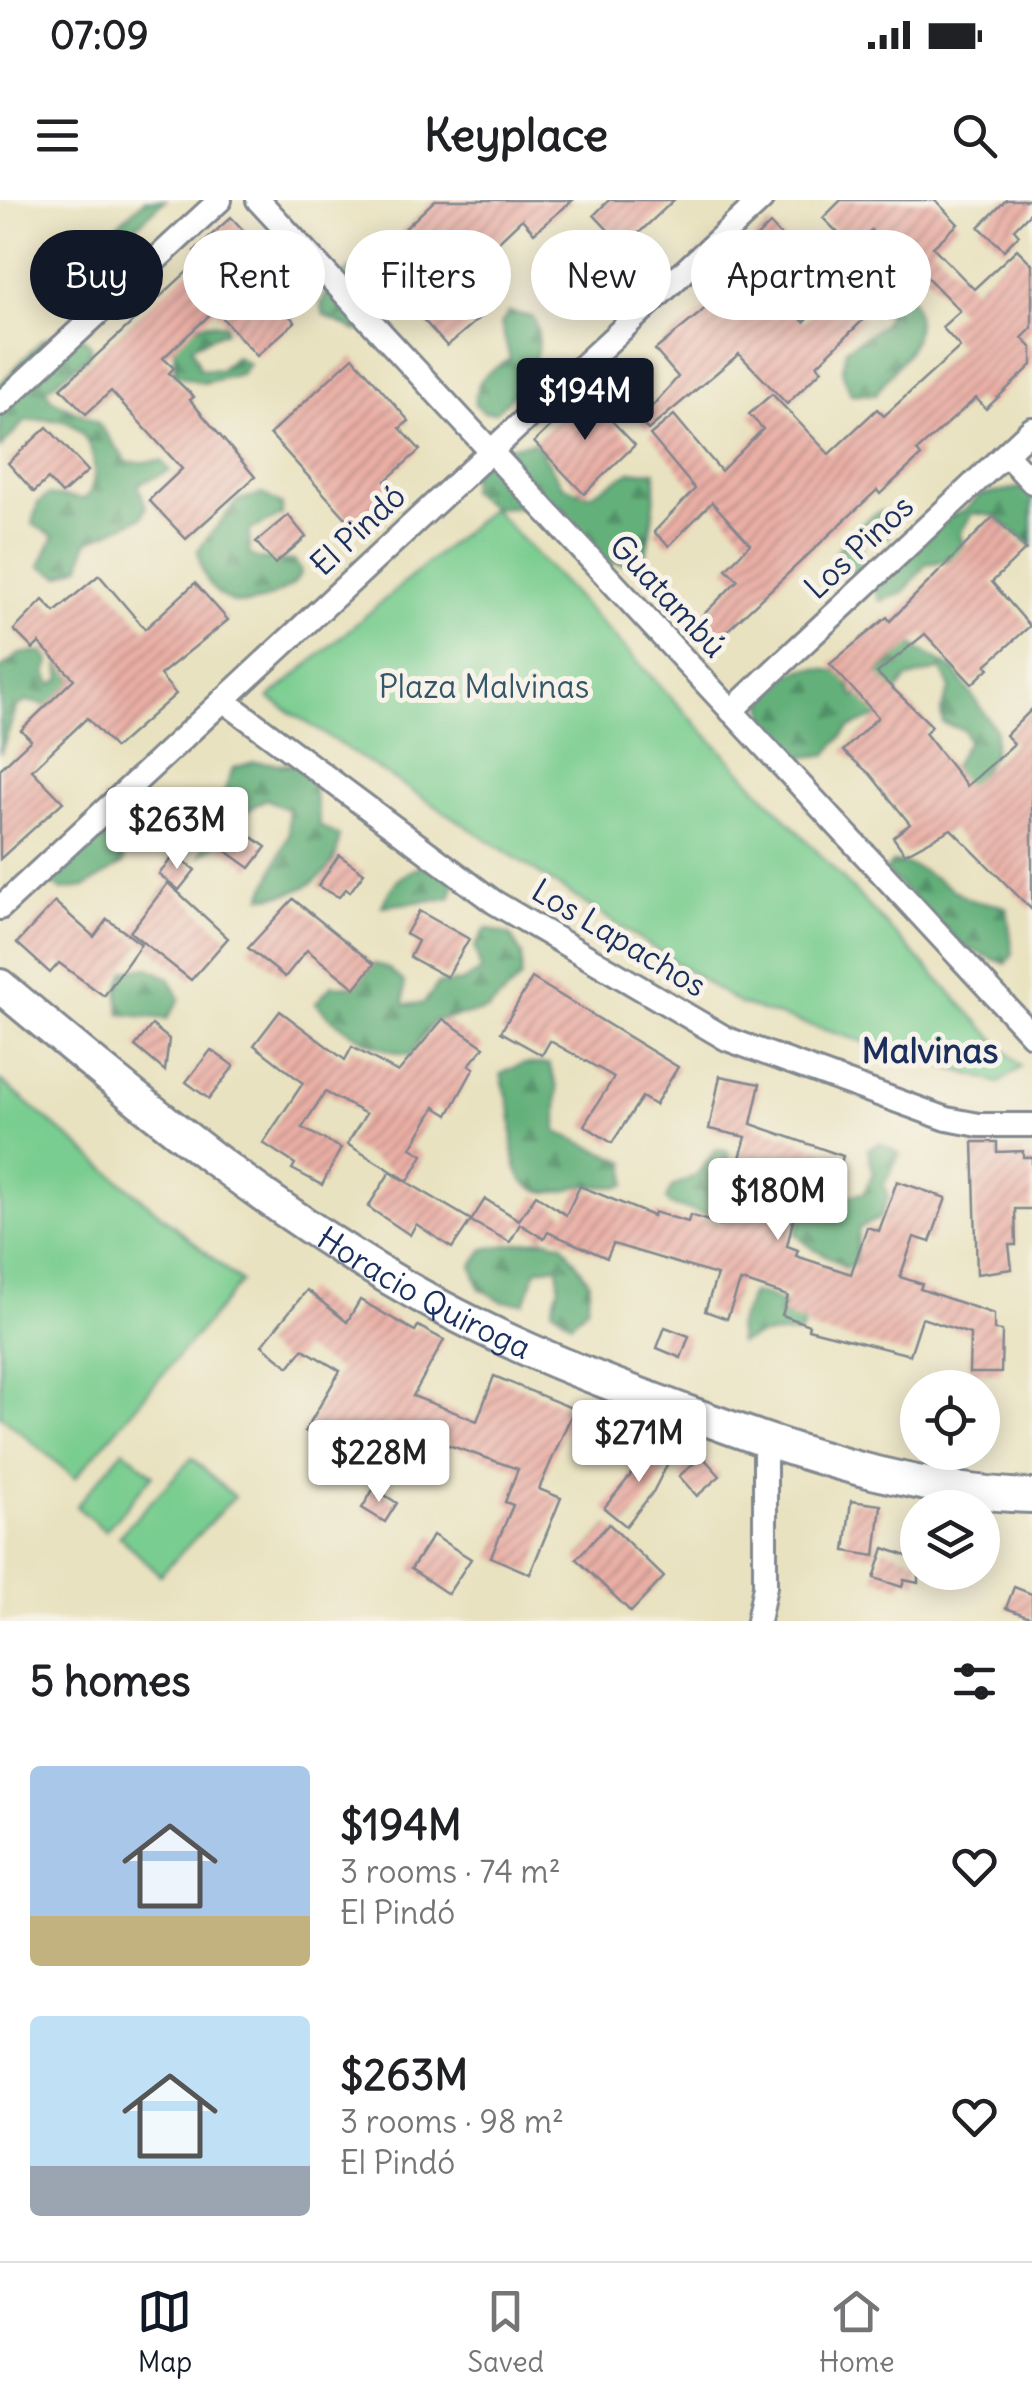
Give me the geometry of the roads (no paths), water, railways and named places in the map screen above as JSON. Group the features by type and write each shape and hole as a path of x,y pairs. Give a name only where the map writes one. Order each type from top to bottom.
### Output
{"main road":[{"name":"Horacio Quiroga","path":"0,986 176,1132 375,1268 439,1306 575,1372 765,1440 910,1480 1032,1496"}],"street":[{"path":"0,404 220,200"},
{"name":"Guatambú","path":"258,200 1032,1035"},
{"name":"El Pindó","path":"0,908 761,200"},
{"name":"Los Pinos","path":"731,711 1032,429"},
{"path":"1006,454 1032,482"},
{"name":"Los Lapachos","path":"224,700 494,902 727,1039 947,1119 979,1125 1032,1125"},
{"path":"758,1621 765,1586 765,1440"}],"district":[{"name":"Malvinas","path":"930,1051"}],"park label":[{"name":"Plaza Malvinas","path":"484,687"}]}
